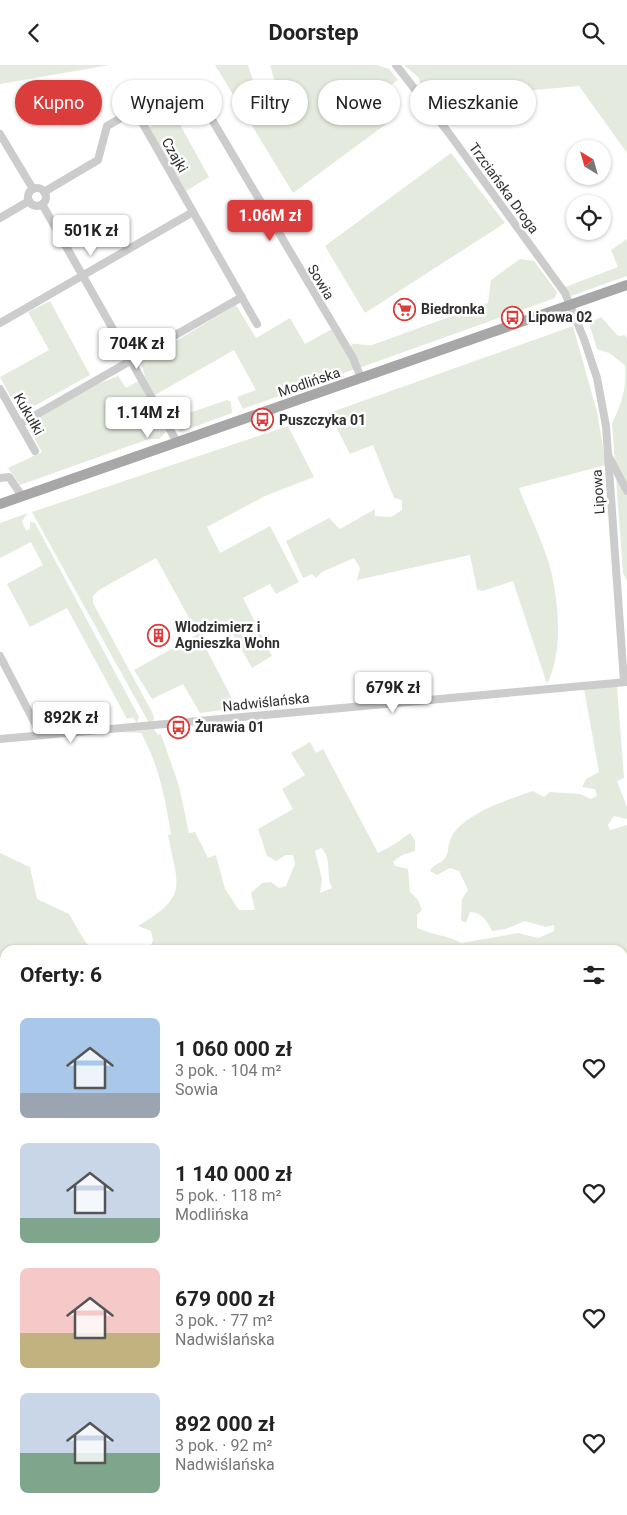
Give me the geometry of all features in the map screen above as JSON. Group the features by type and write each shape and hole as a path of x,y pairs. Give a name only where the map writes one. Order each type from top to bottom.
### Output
{"main road":[{"name":"Modlińska","path":"0,504 627,285"}],"street":[{"name":"Trzciańska Droga","path":"396,65 452,138 565,293 571,305"},
{"name":"Czajki","path":"44,192 98,160 107,126 135,110 257,324"},
{"name":"Sowia","path":"215,125 353,357 361,378"},
{"path":"0,134 33,189"},
{"path":"33,189 40,189 44,192 46,199 42,204 34,205 29,201 28,195 33,189"},
{"path":"0,218 29,201"},
{"path":"42,204 178,442"},
{"path":"0,323 193,211"},
{"path":"20,424 242,297"},
{"name":"Lipowa","path":"571,305 597,378 608,455 625,682"},
{"name":"Kukułki","path":"0,389 36,451"},
{"path":"608,455 627,491"},
{"path":"0,478 9,477 22,496"},
{"path":"0,656 41,735"},
{"name":"Nadwiślańska","path":"0,739 625,682"}],"shaded area":[{"path":"0,65 110,65 15,80 0,84"},
{"path":"215,65 248,65 253,80 232,80 232,93"},
{"path":"270,65 377,65 389,69 398,80 318,80 318,125 385,125 293,193 252,125 308,125 308,80 274,80"},
{"path":"404,65 627,65 627,153 579,86 536,90 536,80 420,80"},
{"path":"153,125 180,125 209,177 186,191 189,196 187,197 148,128"},
{"path":"451,153 505,223 365,313 325,246"},
{"path":"627,239 627,276 571,296 565,287 618,267 611,250"},
{"path":"520,259 534,261 557,292 555,298 359,368 350,349 352,344 372,345 488,303 491,280"},
{"path":"50,301 90,375 20,414 0,377 49,350 28,312"},
{"path":"236,305 256,338 290,318 305,344 332,329 355,369 243,409 237,397 256,390 234,350 155,395 145,377 141,362"},
{"path":"601,317 618,336 625,335 627,338 627,581 623,573 612,423 623,395 625,365 609,353 597,349 589,323"},
{"path":"573,326 597,412 606,465 519,488 548,561 556,598 558,628 556,658 547,684 513,581 482,591 477,589 470,555 357,580 360,568 354,558 322,572 316,578 312,574 303,578 286,541 329,518 340,529 375,509 375,516 391,517 402,510 402,500 394,498 373,445 350,454 329,413"},
{"path":"118,376 126,388 138,381 166,432 159,439 149,439 20,485 8,468 42,452 26,424 95,385"},
{"path":"227,400 231,402 232,413 180,432 169,418 175,418"},
{"path":"288,426 314,477 265,496 207,527 220,553 270,526 299,582 276,594 270,584 243,598 272,656 252,668 226,622 200,637 237,708 200,713 183,684 152,699 134,670 198,634 156,558 99,590 93,596 93,603 153,714 154,720 149,723 32,512"},
{"path":"28,513 22,521 26,531 30,529 30,522 35,523 139,717 137,723 133,718 127,719 67,608 30,627 7,584 43,565 31,542 0,558 0,523"},
{"path":"617,686 624,778 617,781 627,807 627,819 614,816 608,825 610,830 627,825 627,945 151,945 153,940 151,931 138,926 166,906 173,898 176,889 175,867 168,835 171,834 164,795 147,745 141,733 118,732 153,728 158,735 161,734 179,786 189,833 195,832 208,858 216,855 225,889 239,910 255,910 251,893 262,883 271,882 279,888 286,886 295,864 293,855 286,855 276,861 267,856 258,829 293,809 282,789 305,775 291,753 310,742 316,753 323,749 378,853 410,833 415,840 415,851 402,855 393,862 395,866 408,869 410,892 418,900 422,910 417,915 417,928 451,938 461,943 518,933 538,938 554,931 554,925 546,927 525,921 506,929 492,931 481,915 474,912 470,912 466,923 461,920 462,899 468,890 459,871 450,868 437,875 430,871 446,857 451,838 457,829 465,822 488,809 533,791 544,797 550,792 580,794 591,799 597,796 595,789 582,787 586,779 599,772 584,689","holes":["321,848 327,857 332,888 320,893 322,879 315,851"]},
{"path":"0,853 30,867 37,899 69,914 88,945 0,945"}],"place":[{"name":"Biedronka","path":"405,309"},
{"name":"Lipowa 02","path":"512,317"},
{"name":"Puszczyka 01","path":"263,420"},
{"name":"Wlodzimierz i Agnieszka Wohn","path":"159,635"},
{"name":"Żurawia 01","path":"179,727"}]}
